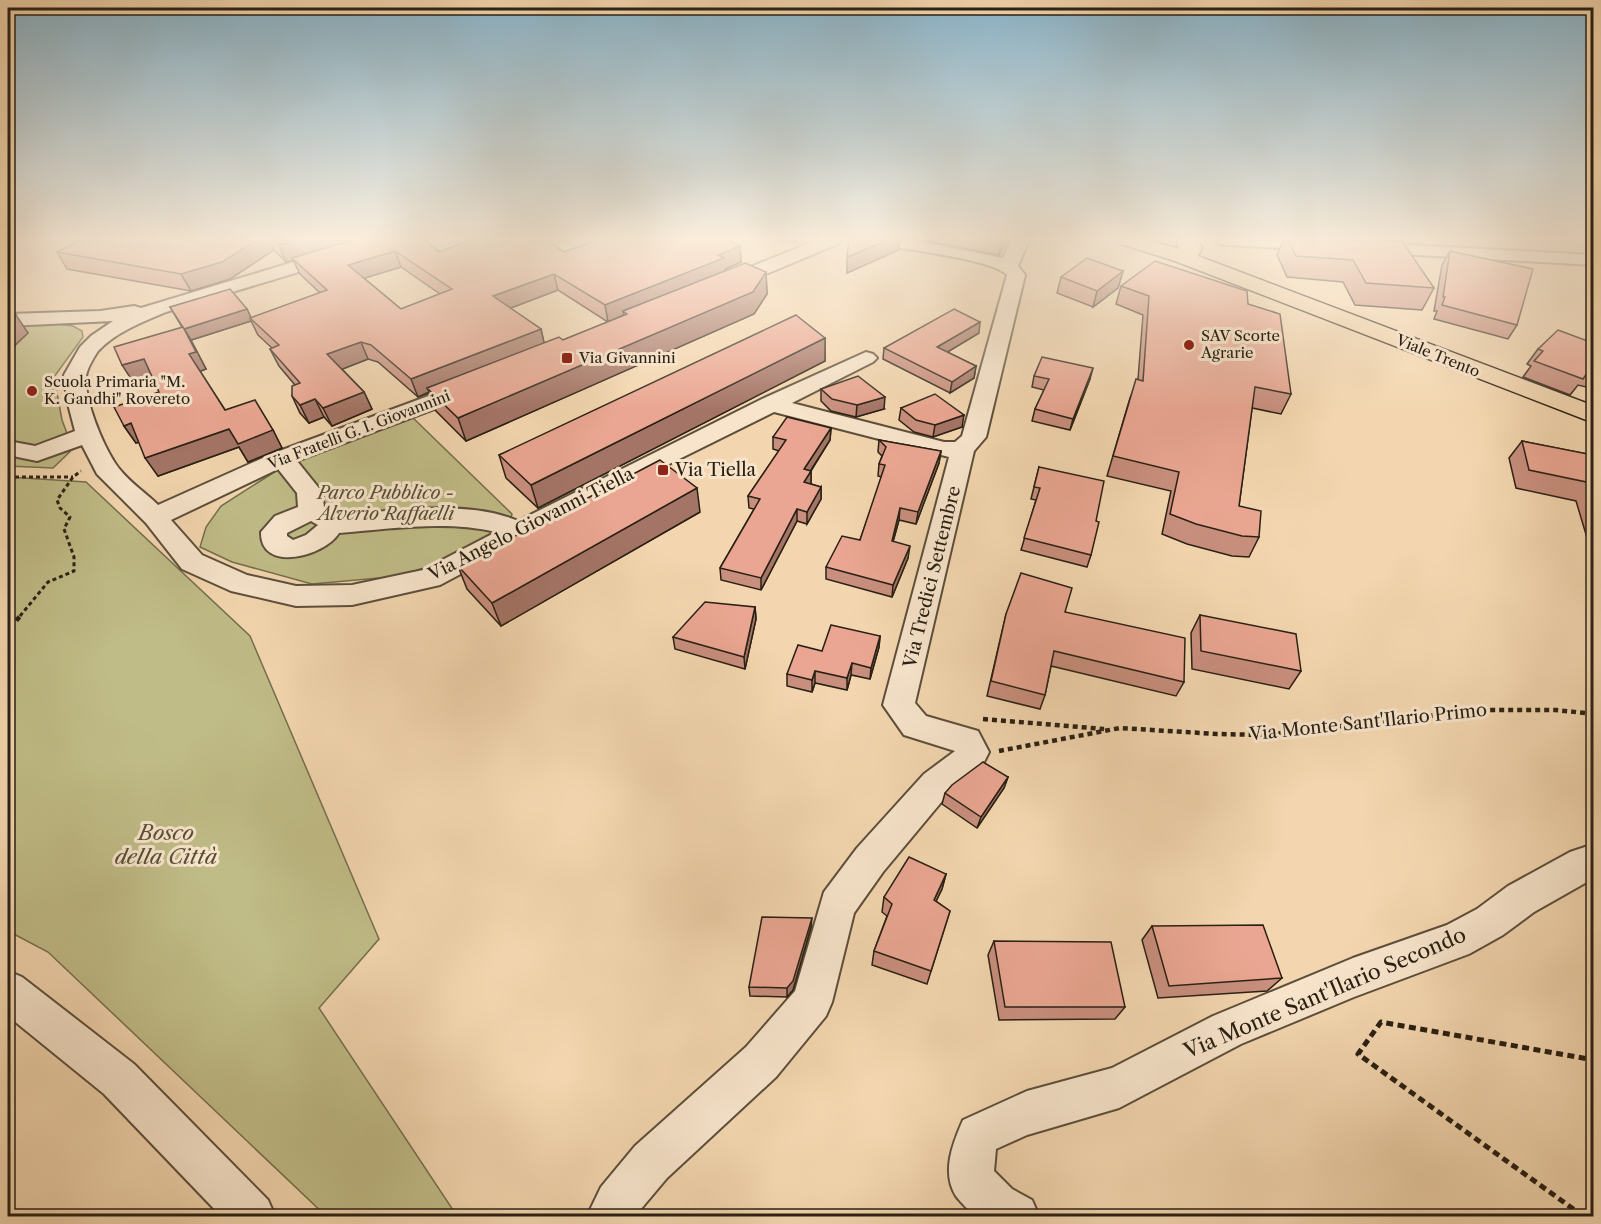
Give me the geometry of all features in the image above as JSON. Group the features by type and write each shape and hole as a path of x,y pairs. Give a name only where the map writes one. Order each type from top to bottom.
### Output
{"main road":[{"name":"Viale Trento","path":"1310,297 1593,415"}],"street":[{"path":"8,320 99,328 195,297"},
{"name":"Via Tredici Settembre","path":"972,730 915,726 899,705 1010,297"},
{"name":"Via Angelo Giovanni Tiella","path":"159,308 127,321 99,328 75,375 78,399 88,434 106,469 155,517 192,562 241,584 296,596 352,595 430,578 770,404 866,358"},
{"name":"Via Fratelli G. I. Giovannini","path":"155,517 282,458 486,381"},
{"path":"770,404 944,449 969,443"},
{"path":"8,448 37,454 88,434"},
{"path":"282,458 309,492 321,518 480,519 509,526 518,532"},
{"path":"610,1216 616,1203 651,1162 762,1062 812,1002 837,905 870,860 936,784 968,760 973,752 972,730"},
{"name":"Via Monte Sant'Ilario Secondo","path":"1016,1216 996,1204 972,1179 972,1154 978,1135 1027,1113 1119,1087 1227,1030 1353,978 1456,941 1490,922 1521,899 1593,861"},
{"path":"8,992 119,1079 252,1216"}],"path":[{"path":"8,624 16,621 48,582 74,571 74,557 64,529 70,517 60,508 57,500 73,477 100,457"},
{"path":"8,477 73,477"},
{"name":"Via Monte Sant'Ilario Primo","path":"972,730 988,751 1012,750 1111,729 1243,736 1290,733 1485,710 1527,708 1593,714"},
{"path":"972,730 1111,729"},
{"path":"1582,1216 1358,1054 1381,1022 1593,1060"}],"green space":[{"name":"Scuola Primaria \"M. K. Gandhi\" Rovereto","path":"8,325 73,326 82,331 83,337 54,377 62,420 68,436 81,441 53,468 8,466 8,352 28,333"},
{"name":"Parco Pubblico - Alverio Raffaelli","path":"410,415 512,514 509,526 446,560 401,576 312,584 232,562 200,547 206,527 221,506 287,464"},
{"name":"Bosco della Città","path":"8,477 86,482 250,636 379,939 319,1008 457,1216 326,1216 48,952 8,931"}],"building":[{"path":"203,297 237,297 247,309 184,329 170,307"},
{"path":"307,297 387,297 401,309 431,297 495,297 541,329 411,379 371,345 361,342 327,354 364,392 323,408 315,399 300,405 292,396 292,386 300,383 270,349 279,345 250,318"},
{"path":"592,297 625,297 605,305"},
{"path":"658,297 741,297 458,418 427,388 559,337 563,340 627,314 623,311"},
{"path":"1149,297 1247,297 1248,304 1280,314 1291,394 1255,387 1239,506 1261,511 1259,537 1242,536 1196,524 1170,514 1179,472 1113,456 1136,379 1143,381"},
{"path":"1445,297 1525,297 1517,325 1442,305"},
{"path":"954,309 980,322 937,347 976,366 952,382 884,348"},
{"path":"8,315 16,315 8,322"},
{"path":"796,315 825,338 531,485 499,455"},
{"path":"183,327 196,352 189,354 225,410 255,400 273,430 238,444 229,429 145,458 131,423 124,426 114,407 159,392 144,359 122,365 114,347"},
{"path":"1558,330 1593,343 1593,370 1590,369 1583,379 1534,361 1543,351 1538,349"},
{"path":"1042,357 1093,368 1073,419 1035,409 1049,379 1034,376"},
{"path":"858,376 885,397 857,405 832,399 821,389"},
{"path":"935,394 964,415 935,425 916,420 901,408"},
{"path":"787,417 831,428 804,469 811,471 804,482 821,487 807,512 797,509 761,578 720,568 760,499 748,496 786,440 773,437"},
{"path":"879,440 941,451 918,512 900,508 892,541 910,546 893,585 826,567 842,536 860,540 885,465 879,464 886,447"},
{"path":"1522,441 1593,455 1593,490 1591,483 1529,470"},
{"path":"660,460 697,488 492,603 458,566"},
{"path":"1039,467 1104,481 1096,521 1099,522 1091,555 1024,538 1040,488 1034,487"},
{"path":"1021,573 1072,588 1065,612 1185,638 1184,682 1054,651 1045,695 991,681 1006,614"},
{"path":"705,602 755,607 744,657 673,637"},
{"path":"1200,615 1296,634 1301,671 1201,651"},
{"path":"831,625 880,636 871,668 852,663 847,678 815,671 812,680 787,674 798,645 822,651"},
{"path":"983,762 1008,777 981,817 945,793"},
{"path":"909,857 946,874 934,900 950,911 931,971 874,951 892,904 884,897"},
{"path":"762,917 812,918 793,981 787,988 749,987"},
{"path":"1263,925 1282,978 1169,986 1152,926"},
{"path":"994,941 1111,942 1125,1007 1005,1007"}],"place":[{"name":"SAV Scorte Agrarie","path":"1189,345"},
{"name":"Via Givannini","path":"567,358"},
{"name":"Scuola Primaria \"M. K. Gandhi\" Rovereto","path":"32,391"},
{"name":"Via Tiella","path":"663,470"}]}
